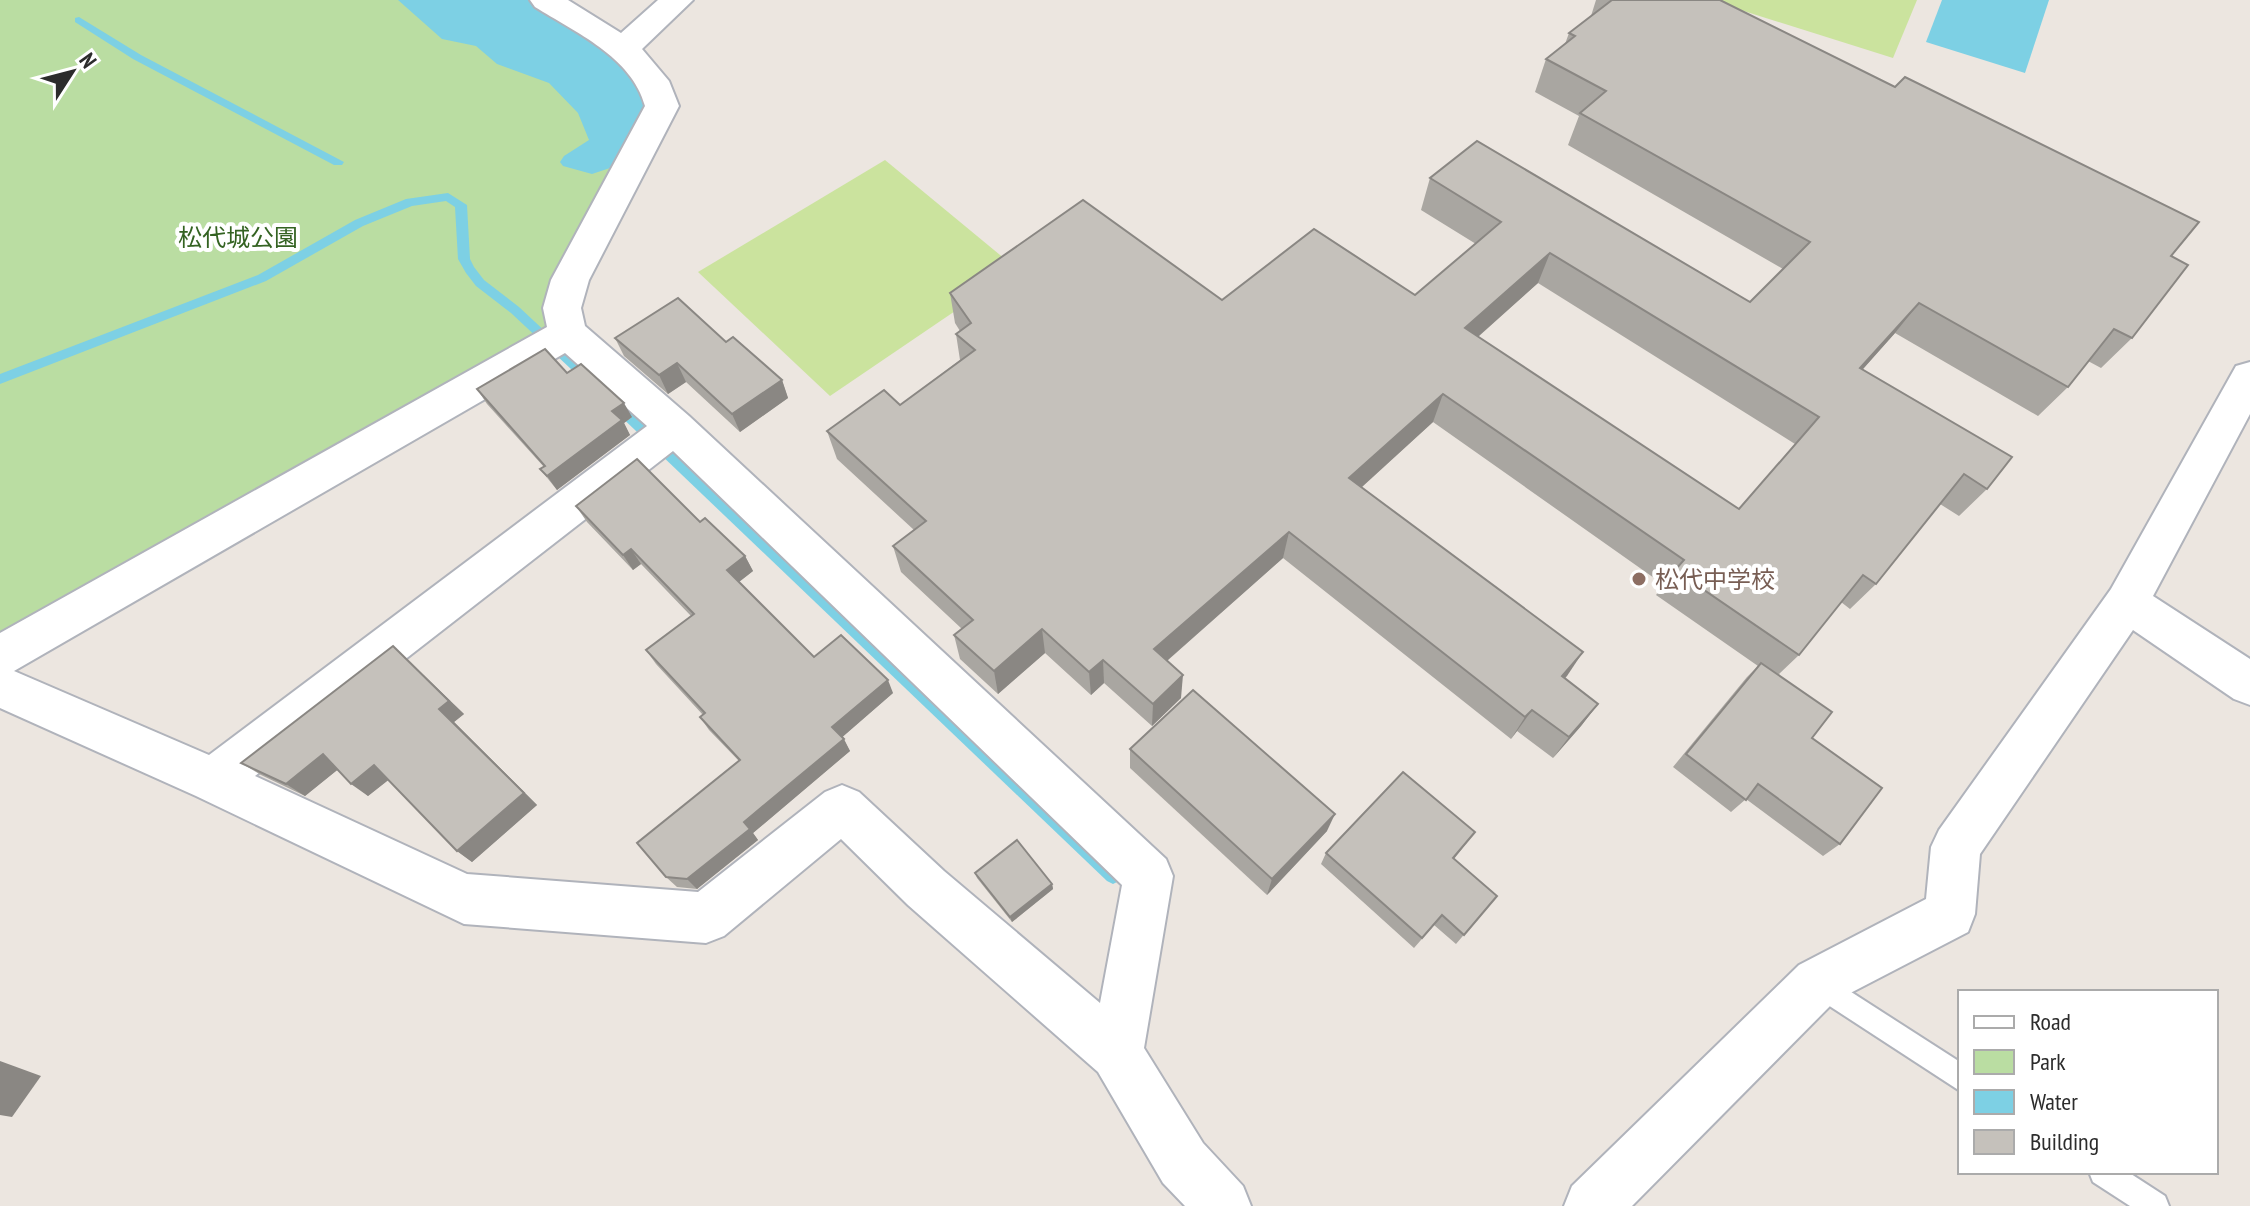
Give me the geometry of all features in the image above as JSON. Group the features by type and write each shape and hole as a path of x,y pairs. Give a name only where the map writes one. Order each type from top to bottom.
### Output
{"street":[{"path":"546,0 633,57 661,90 662,106 570,280 562,308 568,333 674,428 1148,876 1117,1053"},
{"path":"622,49 677,0"},
{"path":"0,656 568,333"},
{"path":"1592,1206 1817,983 1950,914 1956,847 2127,602 2250,377"},
{"path":"213,780 674,428"},
{"path":"2127,602 2250,684"},
{"path":"0,686 213,780 464,899 706,918 842,808 926,888 1117,1053 1183,1163 1223,1206"}],"lane":[{"path":"1817,983 1958,1077"},
{"path":"2106,1174 2155,1206"}],"green space":[{"name":"松代城公園","path":"0,0 530,0 642,86 553,332 0,646"},
{"path":"1709,0 1917,0 1893,58"},
{"path":"885,160 1017,269 830,396 698,272"}],"water":[{"path":"398,0 530,0 617,57 642,86 648,106 616,166 592,174 563,166 560,162 564,156 589,140 578,113 549,83 497,64 476,46 442,39"},
{"path":"1942,0 2049,0 2025,73 1926,42"}],"building":[{"path":"1612,0 1720,0 1895,87 1905,77 2199,222 2171,256 2188,265 2132,338 2114,329 2068,387 1919,303 1860,368 2012,457 1987,489 1964,474 1876,584 1863,575 1799,655 1675,570 1684,560 1443,394 1349,478 1583,652 1562,676 1598,704 1569,737 1532,710 1525,717 1289,532 1154,649 1183,675 1153,704 1103,660 1089,672 1042,629 994,671 954,635 973,620 893,546 926,521 827,431 884,390 900,405 975,350 956,334 971,323 950,293 1083,200 1222,300 1314,229 1415,295 1501,222 1430,178 1477,141 1750,302 1810,242 1580,113 1606,91 1546,59 1575,36 1569,33","holes":["1550,253 1819,417 1739,509 1465,328"]},
{"path":"678,298 726,342 733,337 782,380 732,414 677,363 659,375 615,338"},
{"path":"545,349 567,373 581,364 624,403 612,411 622,420 547,476 540,469 545,466 477,389"},
{"path":"637,459 700,522 705,518 745,556 727,570 814,657 841,635 888,680 832,727 844,739 744,822 750,829 687,879 666,877 637,843 740,760 700,717 705,713 646,650 694,614 631,549 623,555 576,506"},
{"path":"393,646 449,701 439,709 524,793 457,851 374,765 351,784 323,754 286,784 241,763"},
{"path":"1761,663 1832,712 1812,738 1882,788 1840,844 1758,784 1746,800 1686,754"},
{"path":"1193,690 1335,814 1272,879 1130,749"},
{"path":"1403,772 1475,832 1453,858 1497,896 1464,935 1442,915 1422,938 1326,853"},
{"path":"1017,840 1052,884 1010,917 975,873"}],"waterway":[{"path":"79,20 137,57 338,162"},
{"path":"0,379 262,278 359,223 410,202 448,197 461,205 464,259 480,283 515,310 590,380"},
{"path":"617,405 1113,876"}],"place":[{"name":"松代中学校","path":"1639,579"}]}
